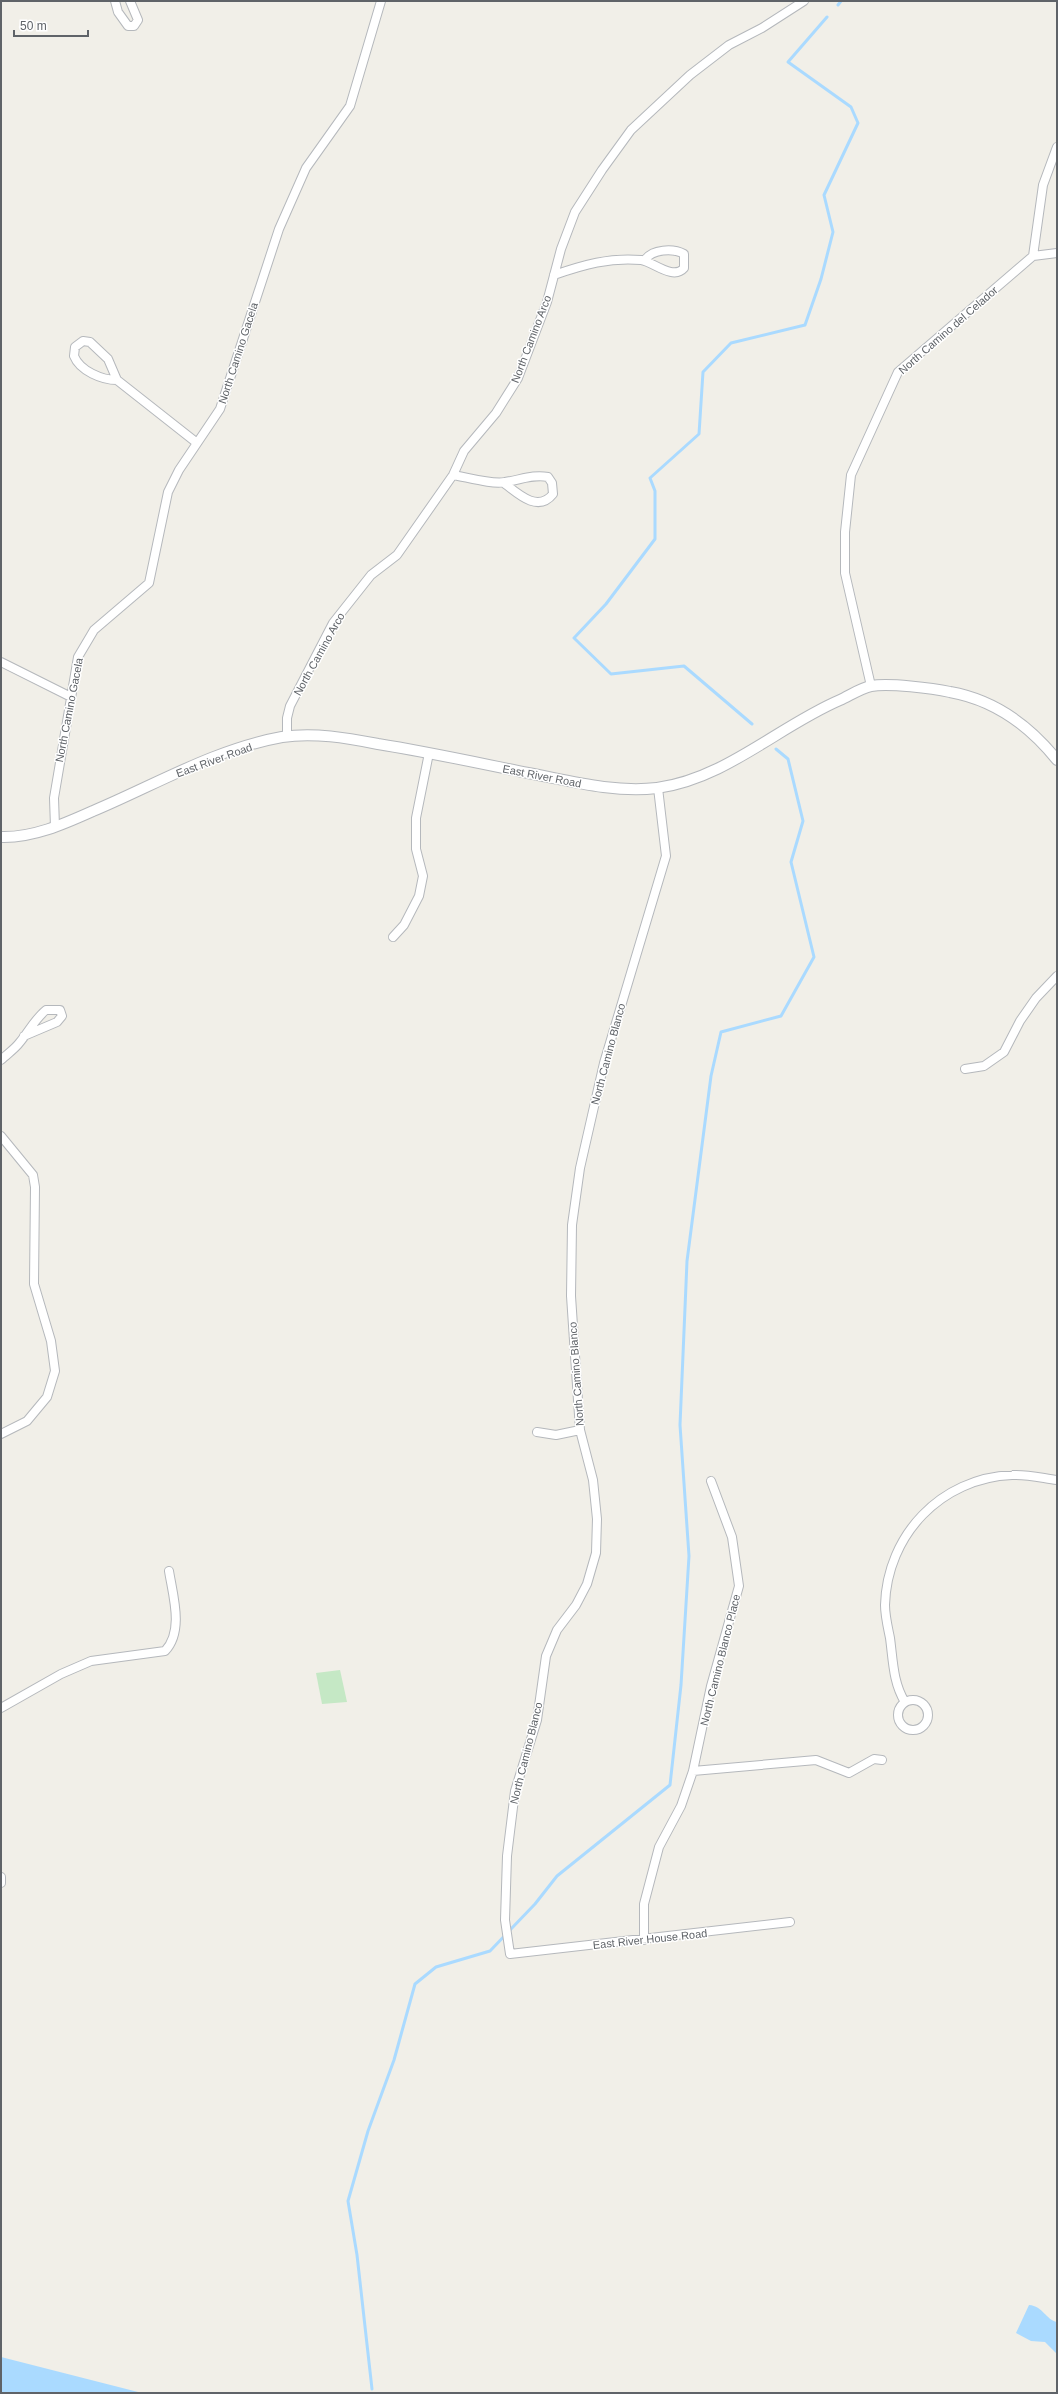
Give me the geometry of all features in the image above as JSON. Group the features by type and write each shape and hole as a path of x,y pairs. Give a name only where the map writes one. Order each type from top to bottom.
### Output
{"street":[{"path":"115,1 118,12 128,26 134,26 138,20 130,1"},
{"name":"North Camino Gacela","path":"56,827 54,798 78,657 94,630 150,583 168,492 179,470 220,409 279,229 303,175 350,106 381,1"},
{"name":"North Camino Arco","path":"287,737 287,718 290,706 333,623 371,575 397,555 452,475 464,451 496,413 518,378 547,302 561,249 575,212 602,170 631,130 690,74 724,49 804,1"},
{"path":"1057,147 1043,185 1033,256 1057,253"},
{"path":"554,274 599,261 615,259 645,260 659,268 678,272 684,268 685,260 684,254 673,250 656,252 645,260"},
{"name":"North Camino del Celador","path":"871,686 845,574 845,532 851,475 898,372 1033,256"},
{"path":"116,380 108,359 90,342 83,341 75,347 74,356 81,365 99,378 116,380 197,443"},
{"path":"452,475 504,483 533,476 548,477 552,483 553,494 544,501 537,502 523,498 504,483"},
{"path":"1,662 71,697"},
{"name":"East River Road","path":"1,837 26,835 56,827 201,763 232,751 287,737 342,738 429,753 597,787 658,788 698,776 728,762 827,705 871,686 935,689 983,701 1023,724 1057,760"},
{"path":"394,937 404,925 419,896 423,876 416,849 416,818 429,753"},
{"name":"North Camino Blanco","path":"510,1954 506,1920 507,1856 515,1791 537,1720 546,1656 557,1630 576,1605 587,1584 596,1553 597,1519 593,1480 580,1430 571,1296 572,1225 580,1168 604,1063 666,856 658,788"},
{"path":"965,1069 984,1066 1004,1052 1020,1021 1036,998 1057,976"},
{"path":"1,1060 24,1036"},
{"path":"1,1136 33,1175 35,1187 34,1284 51,1341 55,1371 47,1396 27,1421 1,1434"},
{"path":"536,1432 556,1434 580,1430"},
{"path":"905,1702 897,1690 885,1607 886,1588 897,1551 916,1519 933,1504 972,1482 992,1477 1013,1475 1057,1480"},
{"name":"North Camino Blanco Place","path":"644,1940 644,1904 659,1847 681,1806 693,1771 711,1686 739,1586 732,1537 711,1481"},
{"path":"1,1708 61,1674 91,1661 166,1651 173,1643 175,1628 169,1571"},
{"path":"693,1771 816,1760 849,1773 874,1760 882,1760"},
{"path":"1,1877 1,1883"},
{"name":"East River House Road","path":"510,1954 644,1940 790,1922"}],"green space":[{"path":"340,1670 347,1702 322,1704 316,1673"}],"water":[{"path":"1029,2305 1038,2308 1050,2319 1057,2322 1057,2354 1045,2342 1031,2341 1016,2333"},
{"path":"1,2357 142,2393 1,2393"}],"waterway":[{"path":"838,5 841,1"},
{"path":"752,724 684,666 611,674 574,638 606,604 655,539 655,491 650,478 699,434 703,372 731,343 805,325 821,279 833,232 824,195 858,123 851,107 788,62 827,17"},
{"path":"372,2389 357,2255 348,2201 368,2131 394,2060 415,1984 436,1967 490,1951 535,1904 557,1876 670,1785 681,1685 689,1556 680,1425 687,1261 711,1076 721,1032 781,1016 814,957 791,862 803,821 788,759 776,749"}]}
